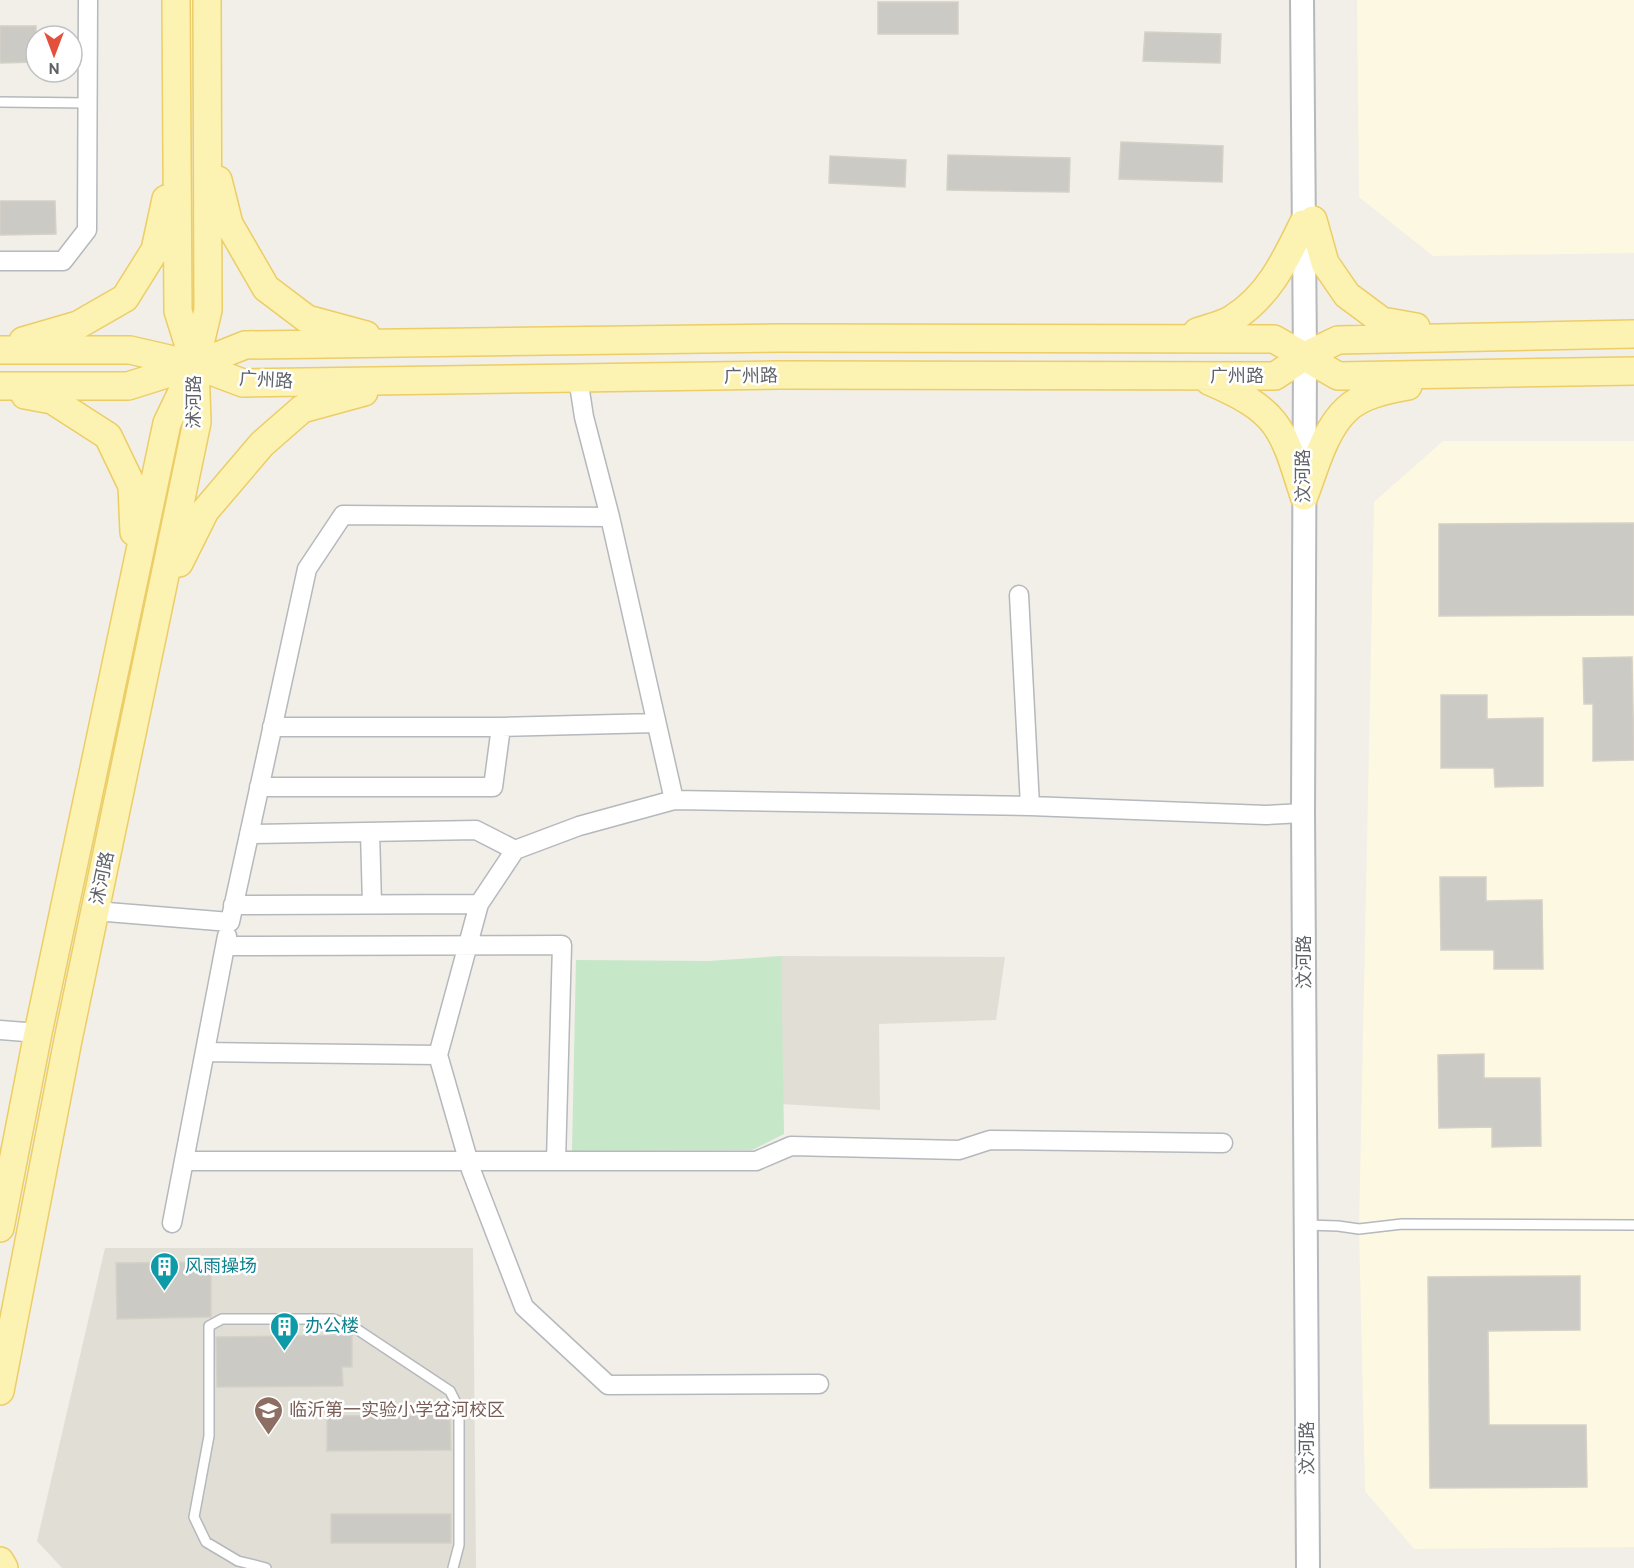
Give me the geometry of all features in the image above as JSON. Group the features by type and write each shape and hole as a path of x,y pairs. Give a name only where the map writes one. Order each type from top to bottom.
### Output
{"main road":[{"name":"沭河路","path":"0,1391 95,911 164,594 197,422 195,365 178,311 176,0"},
{"name":"沭河路","path":"0,1228 38,1034 167,423 195,365 208,310 207,0"},
{"path":"207,137 229,224 266,288 307,319 396,344"},
{"path":"0,349 78,325 125,298 155,250 177,145"},
{"path":"1308,222 1325,263 1347,295 1382,321 1461,336"},
{"path":"1181,339 1231,320 1262,294 1282,267 1308,222"},
{"name":"广州路","path":"0,349 130,350 195,365 243,383 780,375 1275,376 1305,356 1338,340 1634,334"},
{"name":"广州路","path":"0,388 128,386 195,365 245,345 781,338 1274,339 1338,376 1634,371"},
{"path":"1304,496 1326,438 1347,409 1374,394 1456,374"},
{"path":"1197,376 1239,394 1268,413 1287,442 1304,496"},
{"path":"164,594 205,511 262,444 302,409 403,381"},
{"path":"0,388 52,400 108,436 132,486 136,575"},
{"path":"0,1561 3,1568"}],"street":[{"path":"0,261 63,261 87,230 88,0"},
{"name":"汶河路","path":"1302,0 1308,222"},
{"name":"汶河路","path":"1308,1568 1303,813 1305,356 1312,0"},
{"path":"578,378 584,417 610,517 674,800"},
{"path":"172,1223 231,914 307,569 342,515 610,517"},
{"path":"1019,595 1030,806"},
{"path":"272,727 501,727 656,723"},
{"path":"259,787 493,787 501,727"},
{"path":"819,1384 608,1385 524,1307 468,1161 438,1055 479,904 515,850 579,826 674,800 1030,806 1266,815 1303,813"},
{"path":"249,834 476,830 515,850"},
{"path":"370,832 372,904"},
{"path":"95,911 231,914 372,904 479,904"},
{"path":"225,946 562,945 556,1161"},
{"path":"0,1030 38,1034"},
{"path":"205,1052 438,1055"},
{"path":"184,1161 756,1161 791,1146 959,1150 990,1140 1223,1143"}],"lane":[{"path":"0,102 88,103"},
{"path":"1306,1225 1338,1226 1359,1230 1402,1224 1634,1225"},
{"path":"266,1568 238,1562 206,1542 194,1517 209,1436 209,1326 222,1319 333,1319 352,1326 450,1391 459,1409 459,1545 453,1568"}],"shaded area":[{"path":"1357,0 1634,0 1634,253 1433,256 1359,197"},
{"path":"1443,441 1634,441 1634,1547 1414,1549 1365,1491 1359,1229 1374,502"},
{"path":"781,956 1005,957 996,1020 879,1024 880,1110 781,1104"},
{"name":"临沂第一实验小学岔河校区","path":"105,1248 473,1248 476,1568 62,1568 37,1541"}],"green space":[{"path":"781,956 784,1134 752,1150 572,1151 576,960 709,961"}],"building":[{"path":"878,2 958,2 958,34 878,34"},
{"path":"0,26 24,26 24,62 0,63"},
{"path":"1145,32 1221,34 1220,63 1143,61"},
{"path":"1121,142 1223,146 1222,182 1119,179"},
{"path":"948,155 1070,158 1069,192 947,190"},
{"path":"830,156 906,160 905,187 829,183"},
{"path":"0,201 55,201 56,234 0,235"},
{"path":"1634,523 1634,615 1439,616 1439,524"},
{"path":"1632,657 1634,760 1593,761 1593,704 1584,704 1583,658"},
{"path":"1441,695 1487,695 1487,719 1543,718 1543,786 1495,787 1494,768 1441,768"},
{"path":"1440,877 1486,877 1486,901 1542,900 1543,969 1494,969 1494,950 1441,950"},
{"path":"1484,1054 1484,1078 1540,1078 1541,1146 1492,1147 1492,1127 1439,1128 1438,1055"},
{"name":"风雨操场","path":"211,1262 211,1317 117,1319 116,1263"},
{"path":"1580,1276 1580,1330 1488,1331 1489,1425 1586,1425 1587,1487 1430,1488 1428,1277"},
{"name":"办公楼","path":"352,1335 352,1367 342,1367 343,1386 217,1387 216,1337"},
{"path":"450,1415 451,1450 327,1451 327,1416"},
{"path":"331,1514 451,1514 451,1543 331,1543"}],"place":[{"name":"风雨操场","path":"164,1292"},
{"name":"办公楼","path":"284,1352"},
{"name":"临沂第一实验小学岔河校区","path":"268,1436"}]}
